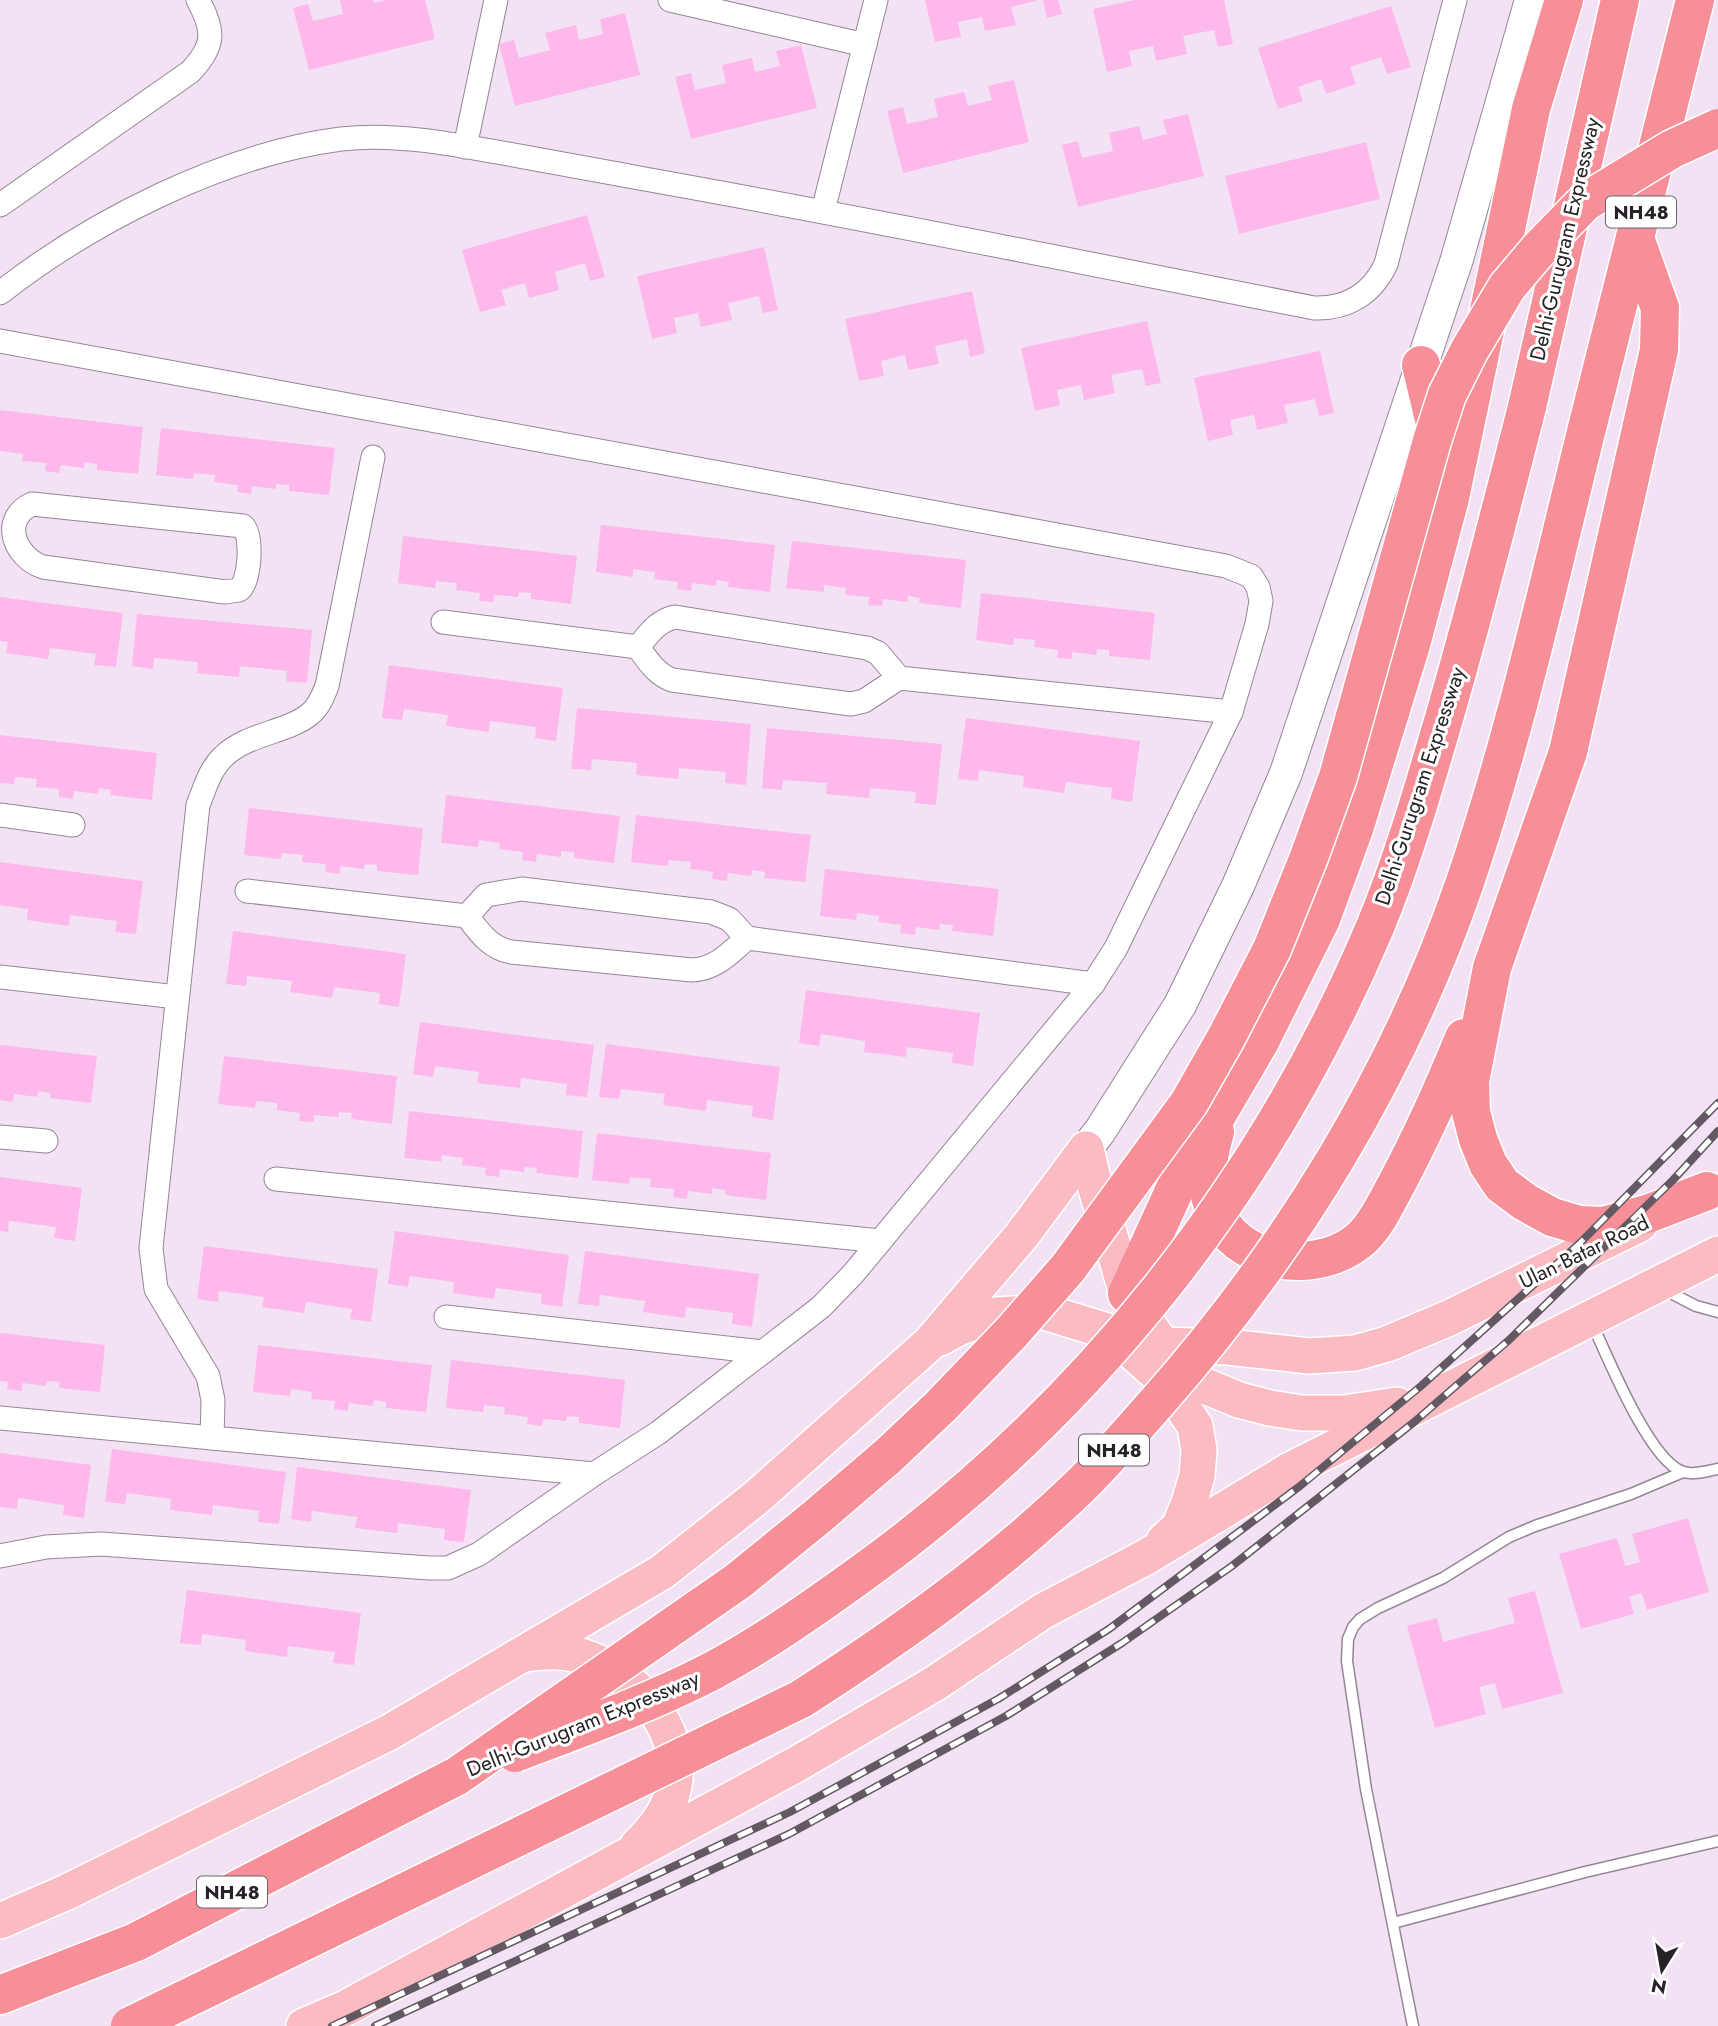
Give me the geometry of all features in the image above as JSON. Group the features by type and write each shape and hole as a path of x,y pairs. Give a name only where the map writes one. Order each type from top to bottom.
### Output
{"highway":[{"path":"1128,1294 1180,1178 1259,1042 1321,919 1379,752 1450,498 1531,109 1564,0"},
{"name":"Delhi-Gurugram Expressway","path":"0,1995 136,1942 457,1776 643,1703 714,1670 807,1613 901,1546 975,1485 1055,1411 1124,1335 1192,1248 1256,1156 1345,996 1376,923 1413,823 1478,598 1527,407 1620,0"},
{"name":"NH48","path":"130,2026 187,2001 801,1699 880,1647 1007,1551 1080,1486 1197,1357 1247,1293 1297,1224 1341,1152 1382,1075 1424,985 1464,885 1525,684 1695,0"},
{"path":"457,1776 738,1581 818,1516 941,1406 1012,1332 1068,1268 1189,1103 1272,949 1338,777 1432,441 1447,395 1469,351 1507,287 1585,202 1672,149 1718,128"},
{"path":"1222,1107 1206,1175 1209,1196 1219,1219 1232,1237 1256,1251 1284,1261 1314,1261 1344,1252 1363,1236 1379,1217 1445,1084 1492,968 1568,752 1659,350 1660,308 1634,238"},
{"path":"1421,365 1444,457 1450,498"},
{"path":"1492,968 1470,1081 1471,1112 1488,1164 1502,1185 1552,1217 1579,1225 1603,1226 1650,1213 1713,1188"}],"main road":[{"path":"0,1921 67,1892 390,1732 662,1572 757,1497 930,1343 1022,1235 1086,1149 1180,1005 1243,873 1286,773 1457,259 1531,0"},
{"path":"1086,1149 1128,1294 1177,1366 1205,1386 1259,1406 1302,1413 1345,1413 1397,1405 1464,1382"},
{"name":"Ulan Batar Road","path":"1161,1345 1227,1347 1309,1356 1355,1353 1387,1344 1449,1318 1713,1188"},
{"path":"304,2026 346,2008 795,1765 934,1684 1042,1611 1146,1557 1290,1471 1718,1254"},
{"path":"930,1343 960,1327 997,1315 1045,1312 1110,1332 1164,1380 1195,1426 1199,1450 1197,1476 1179,1527 1146,1557"},
{"path":"521,1655 552,1651 578,1655 601,1664 625,1678 643,1694 663,1724 674,1754 674,1787 654,1830 628,1855"}],"street":[{"path":"0,205 197,65 209,46 211,31 198,0"},
{"path":"464,147 496,0"},
{"path":"670,0 864,45"},
{"path":"823,211 876,0"},
{"path":"0,293 65,246 125,213 207,176 279,150 357,139 398,138 464,147 823,211 1329,309 1343,305 1366,292 1377,282 1386,264 1455,0"},
{"path":"0,341 1241,570 1251,576 1258,587 1261,601 1257,624 1231,712 1116,948 1093,984 835,1294 658,1433 478,1554 448,1567 429,1569 101,1544 74,1544 0,1556"},
{"path":"212,1438 214,1400 208,1376 156,1289 151,1248 198,805 211,774 222,757 242,743 309,715 318,705 327,686 373,457"},
{"path":"33,504 239,525 247,529 250,537 246,582 239,590 225,592 43,567 30,563 21,554 6,528 23,509 33,504"},
{"path":"638,647 654,627 674,617 867,648 878,653 900,678"},
{"path":"443,622 638,647 662,676 672,680 851,704 864,701 900,678 1231,712"},
{"path":"0,815 73,825"},
{"path":"467,916 486,895 522,890 711,912 729,919 747,939 1093,984"},
{"path":"247,891 467,916 488,942 500,950 692,970 702,970 720,962 747,939"},
{"path":"0,977 177,997"},
{"path":"0,1137 46,1141"},
{"path":"276,1180 880,1241"},
{"path":"446,1317 763,1352"},
{"path":"0,1418 594,1474"}],"lane":[{"path":"1657,1285 1696,1306 1718,1312"},
{"path":"1591,1320 1617,1379 1657,1452 1683,1472"},
{"path":"1412,2026 1366,1789 1347,1661 1348,1639 1353,1627 1360,1619 1378,1608 1443,1578 1509,1537 1683,1472 1718,1469"},
{"path":"1393,1923 1585,1872 1718,1841"}],"building":[{"path":"340,0 373,0 373,3 387,0 425,0 435,39 309,70 293,8 308,4 313,21 343,14"},
{"path":"925,0 1036,1 1011,7 1016,25 985,31 982,17 958,22 961,37 935,42"},
{"path":"1043,0 1058,0 1062,14 1047,18"},
{"path":"1135,0 1224,0 1233,44 1218,47 1214,30 1183,36 1187,54 1156,61 1153,46 1129,51 1132,66 1107,72 1093,9"},
{"path":"1391,6 1411,67 1387,74 1381,57 1350,67 1356,84 1326,94 1321,79 1298,87 1303,101 1278,109 1258,48"},
{"path":"625,13 640,75 515,106 499,44 514,40 519,58 550,50 545,33 576,25 579,40 603,34 600,19"},
{"path":"801,45 817,108 691,139 675,77 691,73 695,90 726,83 722,65 752,58 755,72 780,66 776,51"},
{"path":"1014,80 1029,142 903,173 887,111 903,107 907,124 938,117 934,99 964,92 968,106 992,100 988,86"},
{"path":"1188,114 1204,176 1078,207 1062,145 1078,141 1082,158 1113,151 1109,133 1139,126 1143,140 1167,134 1163,120"},
{"path":"1366,142 1380,199 1239,234 1225,176"},
{"path":"587,215 605,277 590,281 585,263 555,272 559,290 529,298 525,283 501,290 506,305 480,312 462,250"},
{"path":"764,247 778,310 763,313 759,296 728,303 732,320 701,327 698,313 674,318 677,333 652,339 637,276"},
{"path":"972,291 985,353 970,357 967,339 935,346 939,364 908,370 905,355 881,361 884,376 859,381 845,319"},
{"path":"1147,321 1161,383 1146,386 1142,369 1111,375 1115,393 1084,400 1081,385 1057,390 1060,405 1035,411 1021,348"},
{"path":"1320,351 1334,413 1319,416 1315,399 1284,405 1288,423 1257,430 1254,415 1230,420 1233,435 1208,441 1194,378"},
{"path":"0,410 143,427 138,474 97,470 97,464 85,462 84,468 61,465 59,473 45,471 46,463 22,461 23,454 0,451"},
{"path":"161,428 335,448 329,495 289,491 289,485 276,484 276,489 252,486 251,494 237,492 238,485 214,482 215,475 194,473 193,479 156,475"},
{"path":"601,525 775,545 770,592 728,587 729,582 717,580 716,586 692,583 691,591 677,589 678,582 654,579 655,572 633,569 633,577 596,572"},
{"path":"403,536 577,556 571,604 531,599 531,593 519,592 518,597 494,595 493,602 479,601 480,593 456,590 457,583 436,581 435,588 398,583"},
{"path":"792,541 966,560 961,608 919,603 920,598 908,596 907,602 883,599 882,606 868,605 869,597 845,595 846,588 824,585 824,592 786,588"},
{"path":"981,593 1155,613 1150,660 1109,656 1109,650 1097,649 1096,655 1072,652 1072,659 1057,658 1058,650 1034,647 1035,640 1014,638 1013,645 976,640"},
{"path":"0,597 123,613 116,667 94,665 96,654 50,648 48,659 6,653 8,642 0,641"},
{"path":"137,614 312,630 307,683 286,681 287,671 240,666 239,677 197,673 198,662 154,658 153,669 132,666"},
{"path":"389,665 563,688 556,741 535,738 536,727 490,721 489,732 446,726 448,715 404,709 402,720 382,718"},
{"path":"577,708 751,724 746,785 725,783 726,772 679,768 678,779 636,775 637,763 592,759 591,770 571,769"},
{"path":"966,718 1140,741 1132,802 1111,799 1112,788 1066,782 1064,793 1023,787 1024,776 979,770 978,781 958,779"},
{"path":"767,728 942,744 936,805 915,803 916,792 870,788 869,798 826,794 827,783 783,780 782,790 762,788"},
{"path":"0,735 157,753 152,800 110,795 111,790 99,788 98,794 74,791 73,799 59,797 59,789 36,787 37,779 15,777 14,784 0,783"},
{"path":"446,795 620,816 614,863 574,858 574,852 561,851 561,857 537,854 536,862 522,860 523,852 499,849 500,843 479,840 478,847 441,843"},
{"path":"249,808 423,828 418,875 377,871 377,865 365,864 364,869 340,866 340,874 325,872 326,864 302,862 303,855 282,853 281,859 244,855"},
{"path":"636,815 811,835 805,882 764,878 765,872 752,870 751,876 728,873 727,881 712,879 713,872 690,869 691,862 669,860 668,866 631,862"},
{"path":"0,862 143,881 136,934 115,932 117,921 70,915 69,926 27,920 28,909 0,905"},
{"path":"825,869 999,889 993,936 952,931 953,925 940,924 939,930 916,927 915,935 900,933 901,925 878,922 879,916 857,913 856,920 820,916"},
{"path":"233,931 406,954 399,1007 379,1004 380,993 334,987 332,998 290,992 292,981 247,976 246,986 226,984"},
{"path":"806,990 980,1013 973,1066 952,1063 953,1053 907,1047 906,1057 864,1052 865,1041 821,1034 819,1046 799,1043"},
{"path":"420,1022 594,1045 587,1097 566,1095 567,1084 521,1078 520,1088 477,1083 479,1072 435,1066 433,1077 413,1074"},
{"path":"606,1044 780,1067 773,1120 752,1117 753,1106 707,1100 706,1111 663,1105 665,1094 621,1089 619,1099 599,1097"},
{"path":"0,1045 97,1056 91,1103 50,1098 51,1093 38,1091 37,1097 14,1094 13,1102 0,1100"},
{"path":"224,1056 397,1076 392,1124 351,1119 352,1113 339,1112 339,1117 314,1115 314,1122 299,1121 300,1113 277,1110 277,1103 256,1101 255,1108 218,1104"},
{"path":"409,1111 583,1131 578,1178 536,1173 537,1168 525,1167 524,1172 500,1169 499,1177 485,1175 486,1168 462,1165 463,1158 442,1155 441,1162 404,1158"},
{"path":"597,1133 771,1153 766,1200 725,1195 725,1190 712,1188 712,1194 688,1191 687,1199 673,1197 674,1189 650,1187 651,1179 630,1177 629,1184 592,1180"},
{"path":"0,1177 82,1188 75,1241 54,1238 56,1227 9,1221 8,1232 0,1231"},
{"path":"395,1231 569,1255 562,1307 541,1304 542,1294 496,1288 494,1299 453,1293 454,1282 410,1276 408,1287 388,1284"},
{"path":"204,1246 378,1269 371,1322 350,1319 352,1309 306,1302 304,1313 262,1307 264,1297 219,1291 218,1302 197,1299"},
{"path":"585,1251 759,1274 752,1327 732,1324 733,1313 686,1307 685,1318 643,1312 645,1301 600,1295 599,1306 578,1304"},
{"path":"0,1333 105,1345 100,1392 59,1388 60,1382 47,1381 46,1386 22,1383 22,1391 7,1389 8,1382 0,1381"},
{"path":"258,1345 432,1365 426,1412 386,1408 386,1402 374,1400 373,1406 349,1403 348,1411 334,1409 335,1401 311,1399 312,1392 291,1389 290,1396 253,1392"},
{"path":"451,1360 625,1380 620,1428 579,1423 579,1417 567,1416 566,1421 543,1419 542,1426 527,1424 528,1417 504,1414 505,1407 484,1405 483,1412 446,1408"},
{"path":"112,1449 286,1472 279,1524 258,1522 259,1511 213,1505 212,1515 170,1510 171,1499 127,1493 125,1504 105,1502"},
{"path":"0,1453 91,1465 84,1518 63,1515 64,1505 18,1498 17,1509 0,1507"},
{"path":"297,1467 471,1490 464,1542 444,1540 445,1529 398,1523 397,1533 355,1528 357,1517 312,1511 311,1522 291,1519"},
{"path":"1688,1518 1709,1592 1647,1610 1642,1593 1629,1597 1634,1614 1581,1629 1559,1554 1617,1538 1625,1566 1640,1562 1632,1534"},
{"path":"187,1590 361,1613 354,1665 333,1663 335,1652 288,1646 287,1657 245,1651 246,1640 202,1634 201,1645 180,1643"},
{"path":"1535,1591 1563,1693 1502,1709 1495,1683 1479,1687 1486,1714 1435,1728 1407,1626 1437,1618 1443,1642 1515,1623 1508,1598"}],"railway":[{"path":"332,2026 790,1812 998,1699 1109,1629 1300,1486 1421,1386 1580,1243 1718,1103"},
{"path":"375,2026 789,1834 1006,1716 1122,1643 1232,1566 1413,1423 1509,1340 1673,1180 1718,1131"}]}
